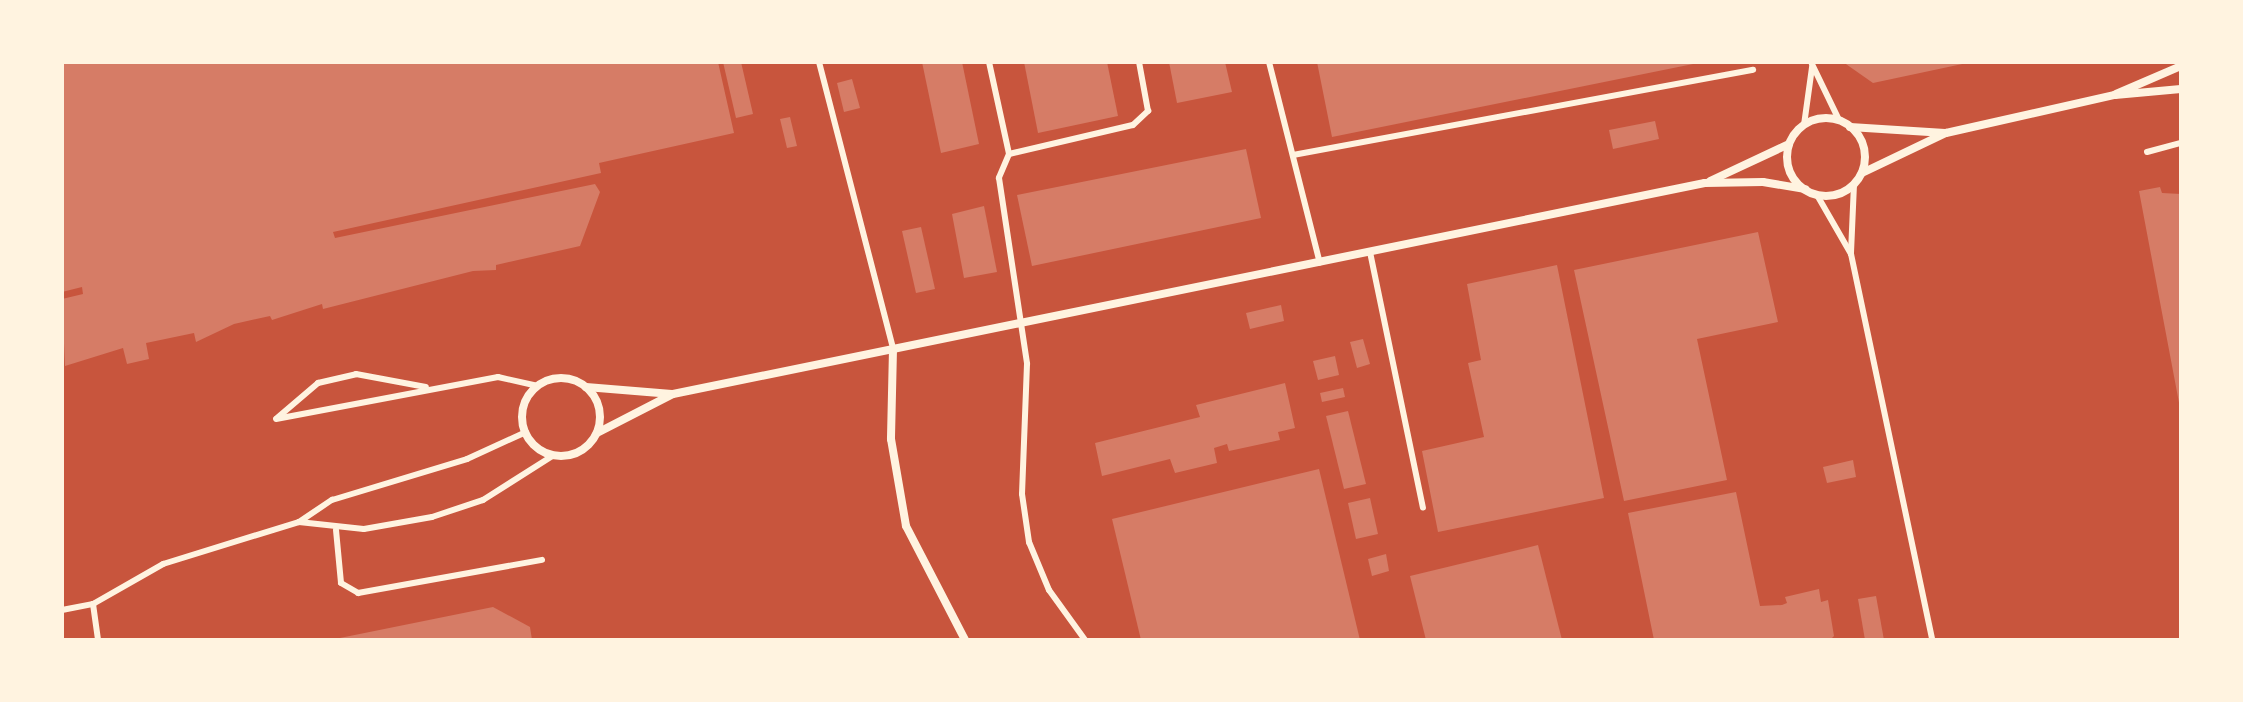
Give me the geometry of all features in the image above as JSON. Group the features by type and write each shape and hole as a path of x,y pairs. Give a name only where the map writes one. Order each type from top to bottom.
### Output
{"street":[{"path":"2115,95 2181,66"},
{"path":"673,394 585,387 561,378 538,386 524,407 526,432 533,443 554,455 579,452 597,433 673,394 1705,183 1763,182 1830,196 1854,184 1862,173 1946,133 2115,95 2181,89"},
{"path":"1705,183 1789,144 1804,125 1815,119 1839,120 1850,127 1864,148 1862,173"},
{"path":"1850,127 1946,133"},
{"path":"1789,144 1789,169 1805,189"},
{"path":"893,349 891,439 906,526 965,640"},
{"path":"585,387 599,408 597,433"}],"lane":[{"path":"819,62 893,349"},
{"path":"989,62 1009,154 999,178 1027,364 1022,494 1029,542 1049,590 1085,640"},
{"path":"1009,154 1133,125 1148,111 1139,62"},
{"path":"1269,62 1320,263"},
{"path":"1812,64 1839,120"},
{"path":"1804,125 1812,64"},
{"path":"1293,155 1753,70"},
{"path":"2147,152 2181,143"},
{"path":"1854,184 1851,254 1932,640"},
{"path":"1817,195 1851,254"},
{"path":"1370,252 1423,508"},
{"path":"430,388 356,374 318,383 276,419 321,414 430,388 498,377 538,386"},
{"path":"62,610 93,604 163,564 299,522 332,500 467,459 526,432"},
{"path":"299,522 336,530 403,524 483,500 554,455"},
{"path":"336,530 341,583 358,593 542,560"},
{"path":"93,604 98,640"}],"building":[{"path":"62,62 718,62 734,133 599,163 601,173 333,232 335,238 595,184 600,192 580,246 496,265 496,270 473,271 323,309 322,304 272,320 270,316 234,324 196,342 194,333 146,343 149,359 127,364 123,348 65,366 62,299 83,294 82,287 62,292"},
{"path":"723,62 741,62 753,114 736,118"},
{"path":"922,62 962,62 979,144 941,153"},
{"path":"1024,62 1107,62 1118,116 1038,133"},
{"path":"1169,62 1225,62 1232,92 1177,103"},
{"path":"1317,62 1698,62 1698,63 1332,137"},
{"path":"1843,62 1966,62 1967,63 1873,83"},
{"path":"852,79 860,108 844,112 837,83"},
{"path":"790,117 797,146 787,148 780,119"},
{"path":"1655,121 1659,139 1613,149 1609,130"},
{"path":"1246,149 1261,218 1032,266 1017,195"},
{"path":"2160,187 2162,193 2181,194 2180,408 2139,191"},
{"path":"984,206 997,272 964,278 952,214"},
{"path":"921,227 935,289 916,293 902,231"},
{"path":"1758,232 1778,322 1697,339 1727,480 1624,501 1574,270"},
{"path":"1557,265 1604,498 1438,532 1422,451 1484,437 1468,363 1481,360 1467,284"},
{"path":"1281,305 1284,321 1250,329 1246,313"},
{"path":"1363,339 1370,364 1357,368 1350,342"},
{"path":"1335,356 1339,375 1318,380 1313,361"},
{"path":"1285,383 1295,428 1278,432 1280,440 1229,451 1227,444 1214,448 1217,463 1175,473 1170,459 1102,476 1095,443 1200,417 1196,405"},
{"path":"1343,388 1345,397 1322,402 1320,393"},
{"path":"1348,411 1366,484 1344,489 1326,416"},
{"path":"1853,460 1856,477 1827,483 1823,467"},
{"path":"1319,469 1360,640 1141,640 1112,519"},
{"path":"1736,492 1760,606 1782,605 1787,603 1785,597 1819,589 1821,602 1828,600 1834,636 1830,640 1654,640 1628,513"},
{"path":"1370,498 1378,534 1356,539 1348,503"},
{"path":"1538,545 1562,640 1426,640 1410,576"},
{"path":"1386,554 1389,571 1372,576 1368,559"},
{"path":"1876,596 1884,640 1865,640 1858,599"},
{"path":"493,607 530,627 532,640 330,640"}]}
